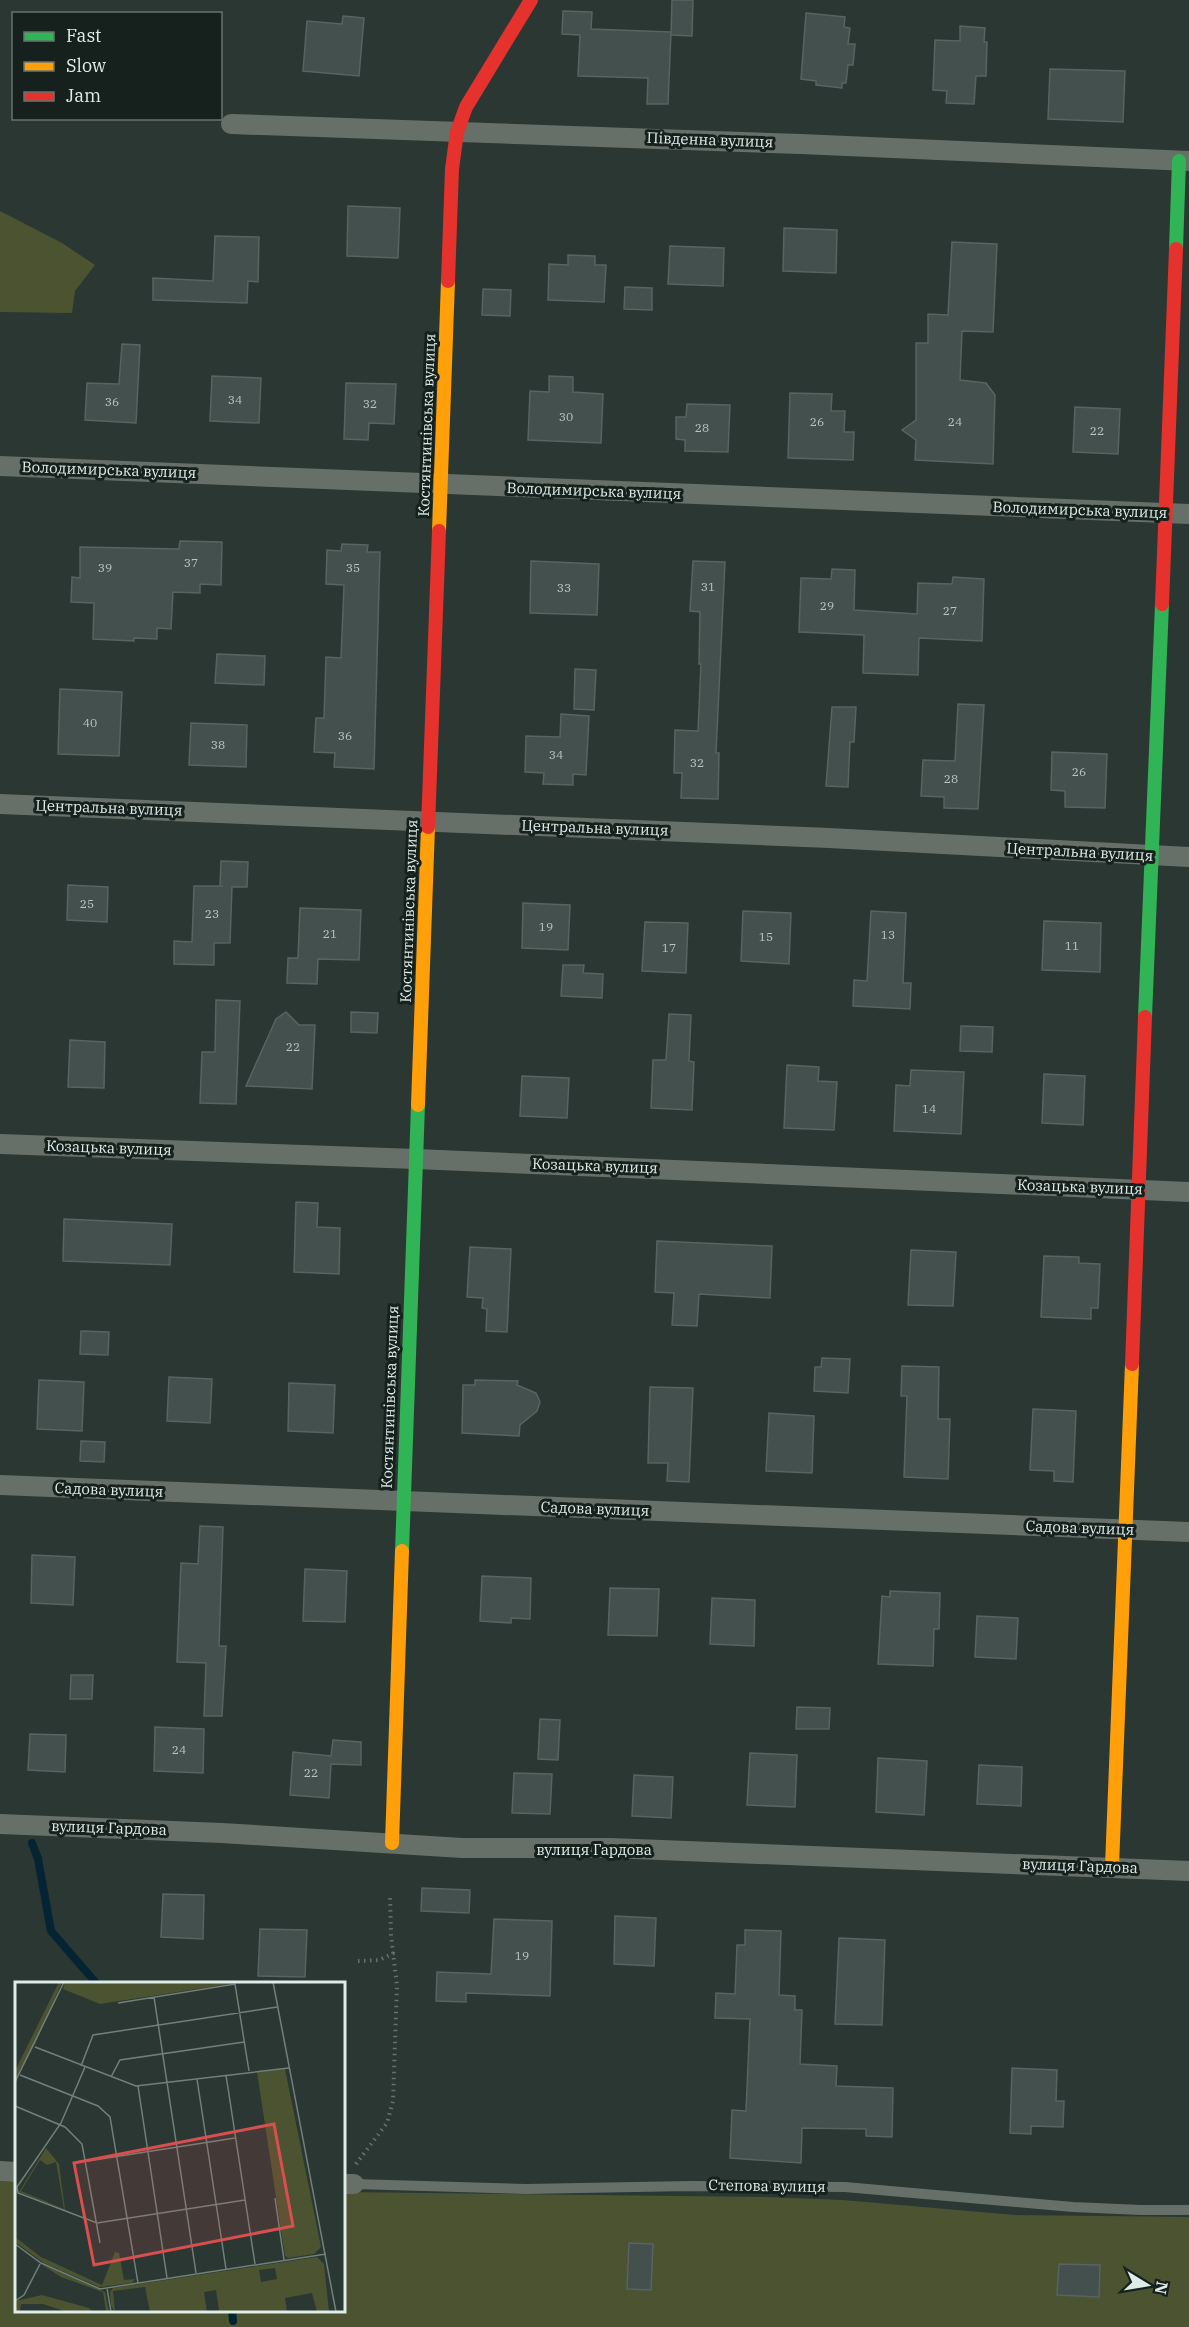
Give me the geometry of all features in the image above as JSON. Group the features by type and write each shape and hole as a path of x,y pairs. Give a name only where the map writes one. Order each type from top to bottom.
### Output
{"street":[{"name":"Костянтинівська вулиця","path":"392,1843 402,1501 430,821 450,210 457,132 474,91 531,0"},
{"name":"Південна вулиця","path":"231,124 801,144 1184,161"},
{"path":"1112,1866 1165,513 1184,161"},
{"name":"Володимирська вулиця","path":"0,466 1189,514"},
{"name":"Центральна вулиця","path":"0,804 829,838 1189,857"},
{"name":"Козацька вулиця","path":"0,1144 1189,1191"},
{"name":"Садова вулиця","path":"0,1485 1189,1532"},
{"name":"вулиця Гардова","path":"0,1824 233,1833 493,1849 610,1848 1112,1866 1189,1871"},
{"path":"0,2171 15,2172"}],"lane":[{"name":"Степова вулиця","path":"349,2184 526,2189 811,2186 874,2189 1112,2210 1189,2210"}],"path":[{"path":"349,2184 358,2160 387,2123 391,2113 397,1986 391,1935 390,1895"},
{"path":"358,1961 379,1960 394,1953"}],"green space":[{"path":"0,211 62,243 95,265 75,291 72,313 0,312"},
{"path":"0,2181 15,2182 15,2312 345,2312 345,2192 766,2197 843,2200 1015,2215 1189,2217 1189,2327 0,2327"}],"building":[{"path":"672,0 693,0 692,36 671,35"},
{"path":"563,11 592,12 591,29 671,32 668,104 647,104 648,78 578,76 580,35 562,34"},
{"path":"806,13 845,17 844,27 850,28 848,44 855,44 853,65 848,65 846,83 842,83 842,88 816,85 816,81 801,79"},
{"path":"343,16 364,18 359,76 303,71 307,21 342,24"},
{"path":"960,26 985,28 986,76 976,76 974,104 946,103 947,91 933,90 935,40 960,41"},
{"path":"1050,69 1125,71 1123,122 1048,119"},
{"path":"348,206 400,208 398,258 347,256"},
{"path":"784,228 837,230 836,273 783,271"},
{"path":"215,236 259,237 258,282 248,281 247,303 153,300 153,278 213,281"},
{"path":"952,242 997,244 993,332 962,331 960,380 986,383 995,395 993,464 915,460 916,440 902,430 916,420 916,343 928,343 928,314 948,315"},
{"path":"670,246 724,248 723,286 668,284"},
{"path":"568,255 595,256 595,265 606,265 604,302 548,300 549,264 568,265"},
{"path":"625,287 652,288 652,310 624,309"},
{"path":"483,289 511,290 510,316 482,315"},
{"path":"122,344 140,345 136,423 85,420 87,383 119,384"},
{"path":"212,376 261,378 259,423 210,421"},
{"path":"549,376 573,377 573,392 603,394 601,443 528,440 530,391 549,392"},
{"path":"346,383 396,384 394,424 369,423 368,440 344,439"},
{"path":"790,393 832,394 831,411 845,411 844,432 854,432 853,460 788,458"},
{"path":"687,404 730,405 728,452 685,451 685,440 676,439 676,417 686,417"},
{"path":"1075,407 1120,409 1118,454 1073,452"},
{"path":"180,541 222,542 221,585 200,584 200,593 173,592 171,629 157,628 157,639 134,638 134,641 93,639 94,603 71,602 72,577 80,578 80,547 179,549"},
{"path":"342,544 368,545 367,552 380,552 374,769 334,767 335,753 314,752 316,718 324,718 326,657 341,658 344,585 326,584 327,550 341,551"},
{"path":"531,561 599,564 597,615 530,613"},
{"path":"693,561 725,562 716,753 719,753 718,799 681,798 682,773 674,773 675,730 698,731 701,664 699,664 700,612 690,611"},
{"path":"832,569 855,570 854,610 917,614 918,583 952,584 953,577 984,579 982,641 919,638 918,675 863,673 864,635 799,632 801,578 831,579"},
{"path":"217,654 265,656 264,685 215,683"},
{"path":"575,669 596,670 594,710 574,709"},
{"path":"60,689 122,692 119,756 58,754"},
{"path":"958,704 984,705 978,809 944,808 944,797 921,796 923,760 955,761"},
{"path":"832,707 856,707 854,742 850,742 848,787 826,786"},
{"path":"561,714 589,716 586,775 573,774 573,785 543,784 544,773 525,772 526,736 560,737"},
{"path":"191,723 247,725 246,767 189,765"},
{"path":"1052,752 1107,754 1105,808 1065,807 1065,791 1051,790"},
{"path":"221,861 248,862 247,887 232,887 230,943 214,943 214,965 174,964 174,941 192,942 194,886 220,886"},
{"path":"68,885 108,887 107,922 67,920"},
{"path":"523,903 570,905 568,950 522,948"},
{"path":"300,908 361,910 359,960 318,959 317,984 287,983 288,958 298,958"},
{"path":"743,911 791,913 789,964 741,961"},
{"path":"871,911 906,913 903,983 911,983 910,1009 853,1006 854,980 867,981"},
{"path":"1044,921 1101,923 1100,972 1042,970"},
{"path":"645,922 688,923 686,973 642,971"},
{"path":"563,965 584,965 583,973 603,974 602,998 561,996"},
{"path":"216,1000 240,1001 236,1104 200,1103 202,1052 215,1052"},
{"path":"286,1012 299,1025 315,1025 312,1089 246,1086 276,1019"},
{"path":"351,1012 378,1013 377,1033 351,1032"},
{"path":"669,1014 691,1015 689,1061 694,1062 692,1110 651,1108 653,1060 666,1060"},
{"path":"961,1026 993,1027 992,1052 960,1051"},
{"path":"70,1040 105,1042 104,1088 68,1087"},
{"path":"787,1065 819,1067 818,1081 837,1082 834,1130 784,1128"},
{"path":"911,1070 964,1072 961,1134 894,1131 896,1085 910,1086"},
{"path":"1044,1074 1085,1076 1083,1125 1042,1123"},
{"path":"522,1076 569,1078 567,1118 520,1116"},
{"path":"296,1202 318,1203 317,1227 340,1228 339,1274 294,1272"},
{"path":"64,1219 172,1224 170,1265 63,1261"},
{"path":"657,1241 772,1246 770,1298 699,1294 697,1326 672,1325 674,1293 655,1292"},
{"path":"470,1247 511,1249 507,1332 486,1331 487,1309 482,1308 483,1298 467,1297"},
{"path":"911,1250 956,1252 953,1306 908,1305"},
{"path":"1044,1256 1079,1257 1079,1263 1100,1264 1098,1308 1091,1308 1091,1319 1041,1317"},
{"path":"81,1331 109,1332 108,1355 80,1354"},
{"path":"822,1358 850,1359 848,1393 814,1391 815,1367 821,1367"},
{"path":"902,1366 939,1367 938,1419 950,1419 948,1479 904,1477 907,1396 901,1396"},
{"path":"169,1377 212,1379 210,1423 167,1421"},
{"path":"39,1380 84,1382 82,1431 37,1429"},
{"path":"475,1380 518,1381 517,1385 536,1393 540,1402 537,1411 520,1425 519,1436 462,1433 463,1385 475,1385"},
{"path":"289,1383 335,1385 333,1433 288,1431"},
{"path":"650,1387 693,1388 689,1482 667,1481 668,1463 648,1463"},
{"path":"1033,1409 1076,1411 1073,1482 1054,1481 1054,1471 1030,1470"},
{"path":"769,1413 814,1416 812,1473 766,1471"},
{"path":"81,1441 105,1442 104,1462 80,1461"},
{"path":"200,1526 223,1527 219,1646 226,1646 222,1716 204,1716 206,1663 177,1662 181,1563 198,1564"},
{"path":"32,1555 75,1557 73,1605 31,1603"},
{"path":"305,1569 347,1571 345,1622 303,1621"},
{"path":"482,1576 531,1578 530,1619 511,1618 511,1623 480,1621"},
{"path":"610,1588 659,1589 657,1636 608,1635"},
{"path":"890,1591 940,1593 939,1629 934,1629 933,1666 878,1664 882,1596 890,1597"},
{"path":"712,1598 755,1600 754,1646 710,1644"},
{"path":"977,1616 1018,1618 1016,1659 975,1657"},
{"path":"71,1675 93,1675 92,1699 70,1699"},
{"path":"797,1707 830,1708 829,1729 796,1729"},
{"path":"540,1719 560,1720 558,1760 538,1759"},
{"path":"155,1727 204,1729 203,1773 154,1771"},
{"path":"30,1734 66,1735 65,1772 28,1770"},
{"path":"333,1740 361,1742 361,1765 331,1764 329,1798 290,1795 293,1752 331,1756"},
{"path":"750,1753 797,1755 795,1807 747,1805"},
{"path":"878,1758 927,1761 924,1815 876,1812"},
{"path":"979,1765 1022,1767 1021,1806 977,1804"},
{"path":"514,1773 552,1774 550,1814 512,1813"},
{"path":"634,1775 673,1777 671,1818 632,1816"},
{"path":"422,1888 470,1890 469,1913 421,1911"},
{"path":"163,1894 204,1895 203,1939 161,1937"},
{"path":"615,1916 656,1918 654,1966 614,1964"},
{"path":"494,1919 552,1921 550,1996 466,1993 466,2002 436,2001 437,1972 491,1974"},
{"path":"260,1929 307,1930 305,1977 258,1976"},
{"path":"745,1930 781,1931 779,1995 795,1996 795,2010 802,2010 800,2064 837,2066 836,2086 893,2088 892,2137 866,2136 866,2129 802,2128 801,2163 730,2158 732,2110 746,2111 750,2019 715,2018 716,1993 735,1994 737,1945 745,1945"},
{"path":"839,1938 885,1940 882,2025 835,2024"},
{"path":"1012,2068 1057,2070 1056,2101 1064,2101 1063,2127 1031,2126 1031,2134 1010,2133"},
{"path":"629,2243 653,2244 651,2290 627,2289"},
{"path":"1059,2264 1100,2265 1099,2297 1057,2295"}],"waterway":[{"path":"32,1843 38,1859 51,1931 95,1982"},
{"path":"232,2312 233,2321"}],"traffic: fast":[{"path":"1176,249 1179,161"},
{"path":"1145,1017 1162,604"},
{"path":"402,1551 418,1105"}],"traffic: slow":[{"path":"439,531 448,281"},
{"path":"418,1105 428,827"},
{"path":"1112,1866 1132,1364"},
{"path":"392,1843 402,1551"}],"traffic: jam":[{"path":"448,281 452,169 457,132 466,107 531,0"},
{"path":"1162,604 1176,249"},
{"path":"428,827 439,531"},
{"path":"1132,1364 1145,1017"}]}
